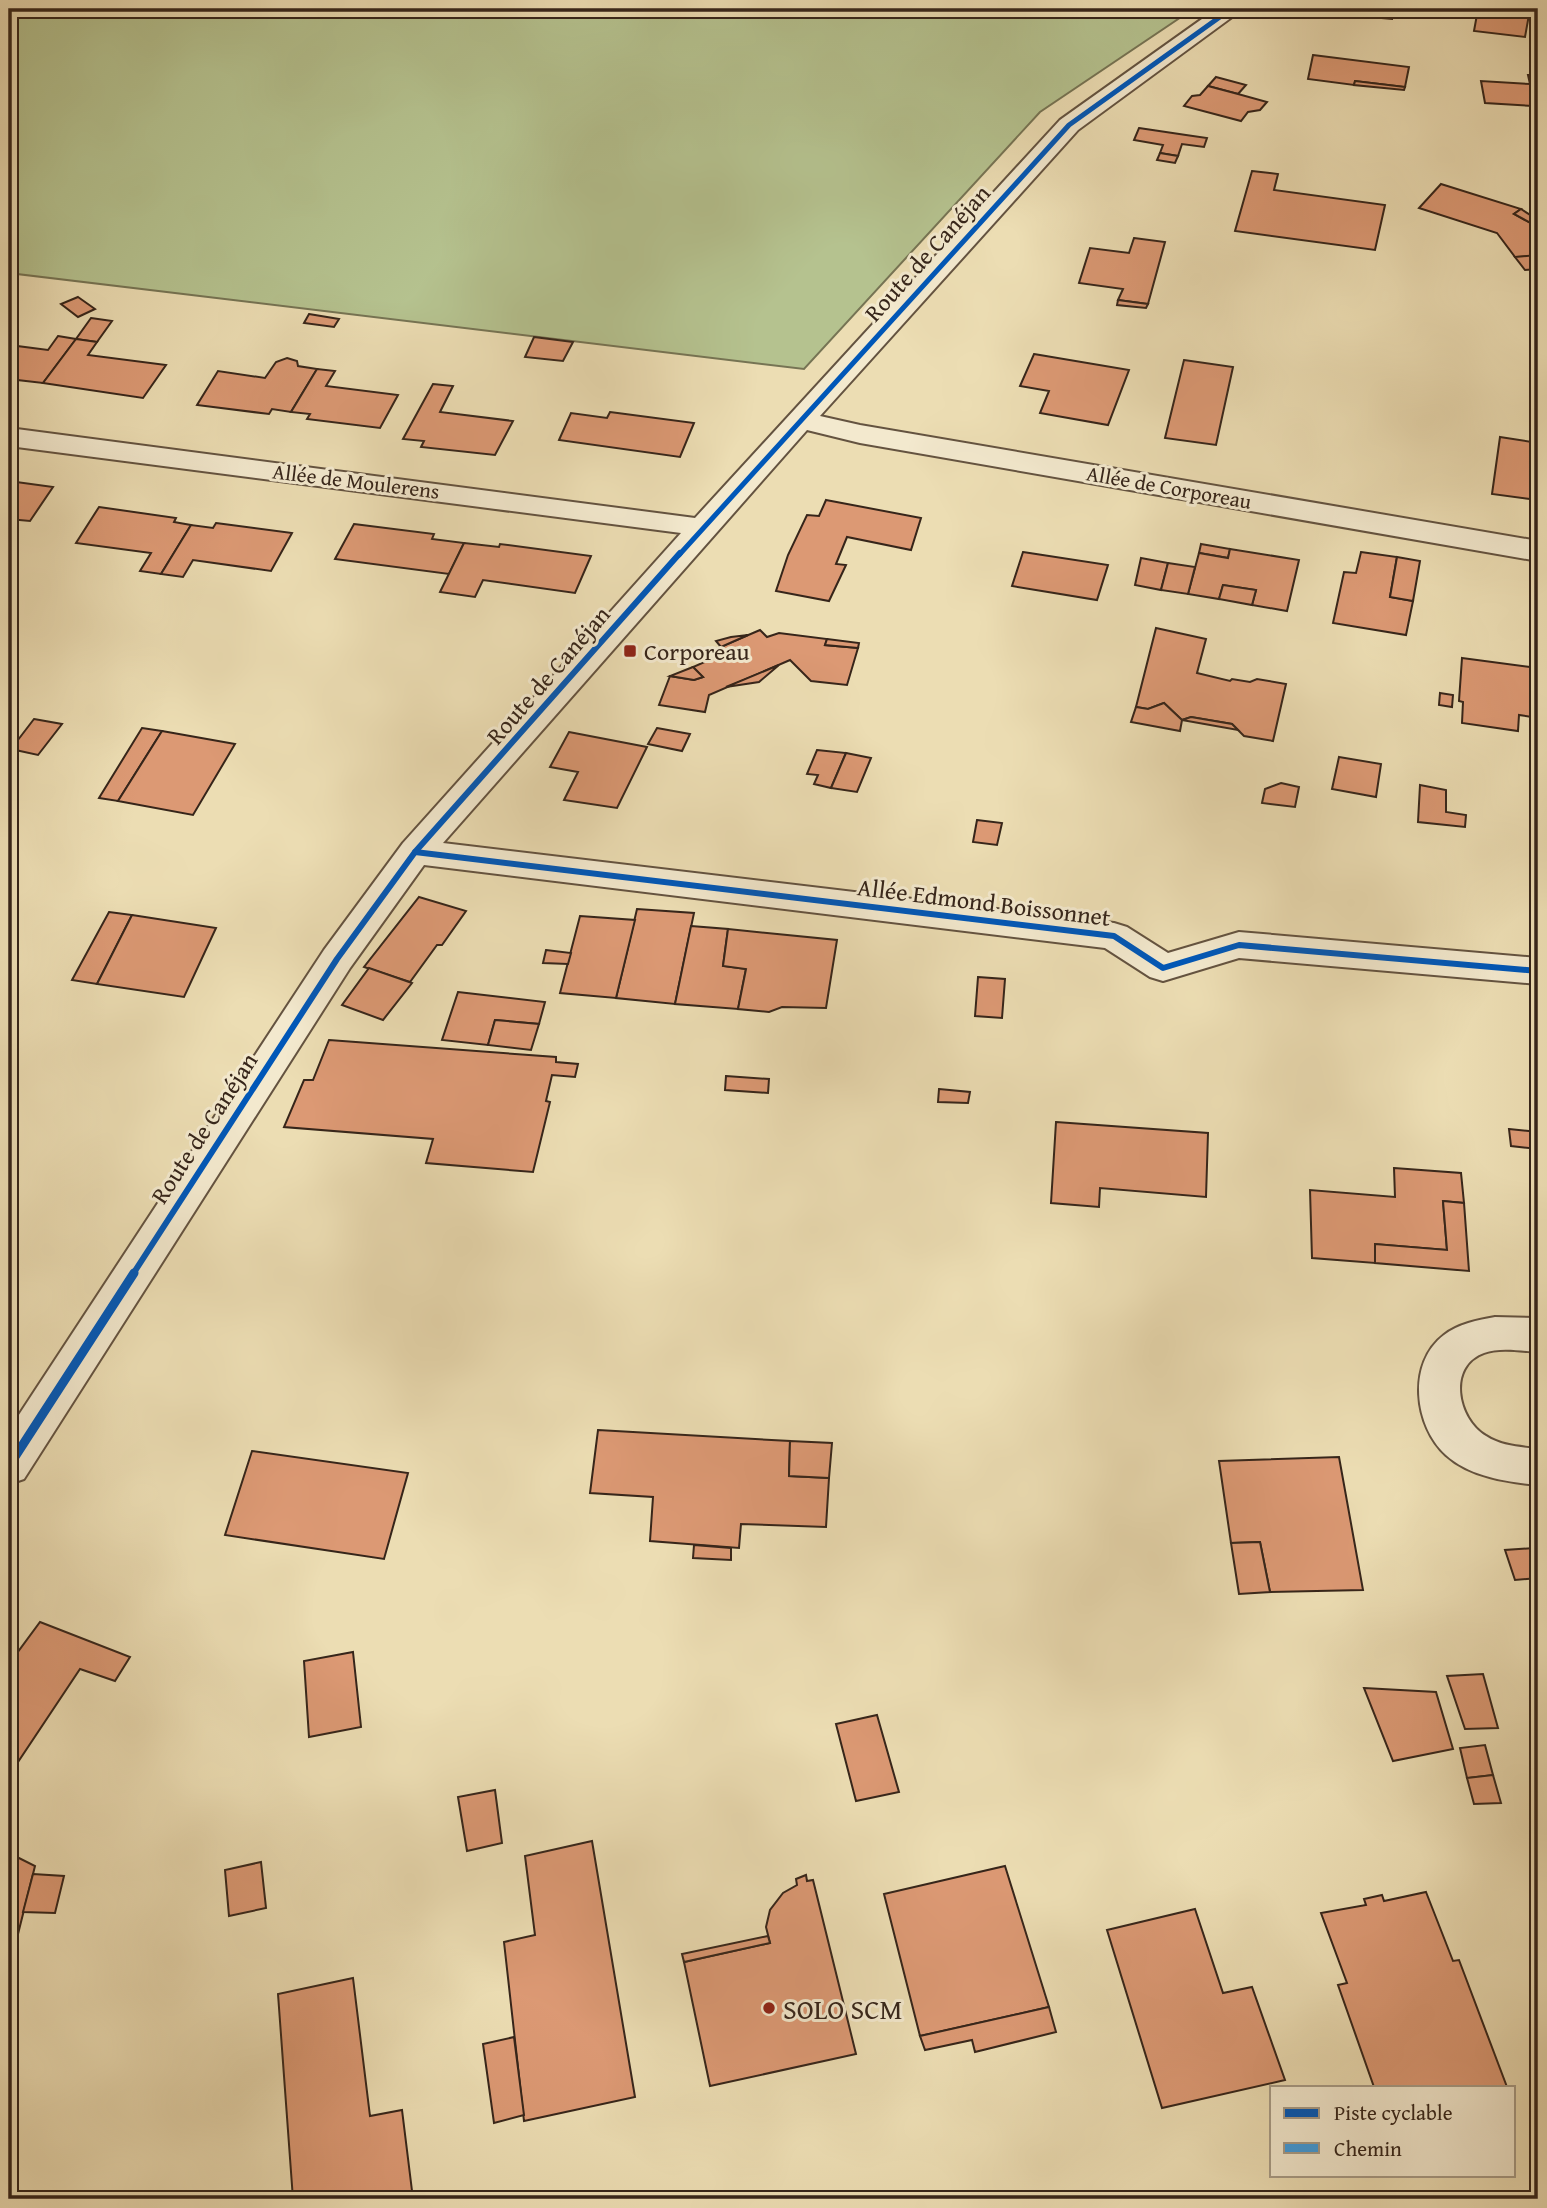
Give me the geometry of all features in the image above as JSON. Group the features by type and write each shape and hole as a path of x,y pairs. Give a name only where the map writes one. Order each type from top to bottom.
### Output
{"street":[{"name":"Route de Canéjan","path":"9,1465 337,959 415,852 1069,125 1231,9"},
{"name":"Allée de Corporeau","path":"801,420 874,436 1538,551"},
{"name":"Allée de Moulerens","path":"9,437 678,523 703,529"},
{"name":"Allée Edmond Boissonnet","path":"415,852 1114,936 1163,968 1239,945 1538,971"},
{"path":"1538,1335 1499,1333 1468,1341 1444,1362 1438,1389 1445,1421 1460,1442 1483,1456 1511,1464 1538,1467"}],"green space":[{"path":"9,9 1193,9 1040,112 804,369 9,273"}],"building":[{"path":"1336,9 1392,9 1392,19 1336,14"},
{"path":"1478,9 1530,9 1525,37 1474,31"},
{"path":"1313,55 1409,67 1405,87 1355,81 1354,85 1308,79"},
{"path":"1528,75 1538,75 1538,114 1535,114 1533,106 1485,103 1481,81 1530,84"},
{"path":"1216,77 1246,85 1238,94 1208,86"},
{"path":"1355,81 1405,87 1404,90 1354,85"},
{"path":"1208,86 1267,102 1260,110 1248,112 1241,121 1184,106 1192,96 1200,95"},
{"path":"1139,128 1207,138 1204,147 1182,144 1178,156 1160,153 1163,145 1134,140"},
{"path":"1160,153 1178,156 1175,163 1157,160"},
{"path":"1252,171 1278,174 1274,190 1385,205 1375,250 1235,231"},
{"path":"1441,184 1521,209 1514,214 1538,227 1538,256 1515,257 1497,233 1419,208"},
{"path":"1521,209 1538,220 1538,227 1514,214"},
{"path":"1134,238 1165,242 1148,304 1118,300 1123,289 1079,283 1090,248 1129,253"},
{"path":"1537,255 1538,269 1525,270 1515,257"},
{"path":"78,297 95,309 78,317 61,304"},
{"path":"1118,300 1148,304 1146,308 1117,305"},
{"path":"309,314 339,319 334,327 304,323"},
{"path":"91,318 112,321 97,342 76,339"},
{"path":"58,336 76,339 43,383 9,379 9,345 48,350"},
{"path":"534,337 573,342 563,361 525,357"},
{"path":"76,339 97,342 88,355 166,365 143,398 43,383"},
{"path":"1034,354 1129,370 1108,425 1040,413 1049,391 1020,386"},
{"path":"287,358 297,361 298,366 317,369 291,412 272,409 269,414 197,405 218,371 265,378 276,362"},
{"path":"1184,360 1233,367 1216,445 1165,438"},
{"path":"317,369 335,371 326,386 398,395 380,428 307,419 310,414 291,412"},
{"path":"433,384 453,386 440,412 513,421 495,455 421,447 424,441 403,439"},
{"path":"610,412 694,423 680,457 559,440 571,413 607,418"},
{"path":"1500,437 1538,443 1538,500 1492,494"},
{"path":"9,481 53,487 30,521 9,519"},
{"path":"826,500 921,518 911,550 847,537 836,564 846,565 829,601 776,591 788,555 807,515 819,516"},
{"path":"99,507 176,518 174,522 191,525 161,574 140,571 151,553 76,543"},
{"path":"216,523 292,533 271,571 193,560 183,577 161,574 191,525 213,528"},
{"path":"354,524 434,534 432,539 464,543 449,574 335,559"},
{"path":"464,543 499,547 500,544 591,556 575,593 483,580 475,597 440,592"},
{"path":"1201,544 1230,549 1228,558 1199,553"},
{"path":"1230,549 1299,560 1287,611 1252,605 1256,590 1223,585 1219,599 1188,594 1199,553 1228,558"},
{"path":"1023,552 1108,565 1097,600 1012,586"},
{"path":"1361,552 1397,557 1390,597 1413,601 1406,635 1333,623 1344,572 1356,573"},
{"path":"1397,557 1420,561 1413,601 1390,597"},
{"path":"1141,558 1168,563 1161,590 1135,585"},
{"path":"1168,563 1195,567 1188,594 1161,590"},
{"path":"1223,585 1256,590 1252,605 1219,599"},
{"path":"1156,628 1206,639 1197,673 1230,681 1250,682 1257,679 1286,684 1273,741 1244,736 1232,724 1191,717 1182,720 1164,703 1148,709 1136,707"},
{"path":"760,630 767,637 779,633 827,639 825,645 858,648 847,685 811,681 790,660 709,695 705,712 659,705 670,676 694,680 703,677 693,667 716,657 711,651"},
{"path":"748,635 721,647 716,641 731,637"},
{"path":"827,639 859,643 858,648 825,645"},
{"path":"1462,658 1538,668 1538,718 1519,715 1518,731 1462,723 1463,702 1459,701"},
{"path":"779,665 759,682 726,687"},
{"path":"693,667 703,677 694,680 670,676"},
{"path":"1440,693 1453,695 1452,707 1439,705"},
{"path":"1164,703 1182,720 1180,731 1131,722 1136,707 1148,709"},
{"path":"1191,717 1232,724 1238,730 1182,720"},
{"path":"34,719 62,724 38,755 11,749"},
{"path":"142,728 162,731 118,801 99,798"},
{"path":"657,728 690,734 682,751 648,744"},
{"path":"162,731 235,744 193,815 118,801"},
{"path":"569,732 647,747 617,808 564,800 578,772 550,767"},
{"path":"817,750 846,753 831,788 814,784 818,775 807,774"},
{"path":"846,753 871,758 857,792 831,788"},
{"path":"1339,757 1381,764 1376,797 1332,789"},
{"path":"1281,783 1299,787 1295,807 1262,803 1265,789"},
{"path":"1420,785 1446,790 1446,812 1466,815 1465,827 1418,822"},
{"path":"977,820 1002,823 997,845 973,842"},
{"path":"419,897 466,911 442,945 437,945 410,982 364,967"},
{"path":"637,909 694,913 675,1004 616,998"},
{"path":"109,912 132,915 97,984 72,980"},
{"path":"132,915 216,928 184,997 97,984"},
{"path":"580,916 635,920 616,998 560,993"},
{"path":"691,926 728,929 723,966 746,969 738,1009 675,1004"},
{"path":"728,929 837,940 826,1008 782,1007 769,1012 738,1009 746,969 723,966"},
{"path":"546,950 571,953 568,964 543,963"},
{"path":"369,968 412,983 383,1020 342,1005"},
{"path":"978,977 1005,979 1002,1018 975,1016"},
{"path":"458,992 545,1002 539,1024 495,1020 488,1045 442,1040"},
{"path":"495,1020 539,1024 531,1050 488,1045"},
{"path":"329,1040 556,1057 556,1062 578,1064 575,1077 552,1075 546,1101 550,1102 533,1172 426,1163 433,1139 284,1127 304,1080 313,1080"},
{"path":"726,1076 769,1079 768,1093 725,1090"},
{"path":"939,1089 970,1092 968,1103 938,1102"},
{"path":"1056,1122 1208,1133 1206,1197 1100,1188 1099,1207 1051,1203"},
{"path":"1509,1129 1538,1132 1538,1149 1511,1146"},
{"path":"1394,1168 1461,1173 1464,1203 1443,1201 1447,1250 1375,1244 1375,1263 1312,1258 1310,1190 1395,1197"},
{"path":"1443,1201 1464,1203 1469,1271 1375,1263 1375,1244 1447,1250"},
{"path":"598,1430 790,1441 789,1476 829,1478 826,1527 741,1524 739,1548 650,1541 653,1497 590,1493"},
{"path":"790,1441 832,1443 829,1478 789,1476"},
{"path":"252,1451 408,1473 384,1559 225,1535"},
{"path":"1339,1457 1363,1590 1270,1592 1260,1542 1231,1543 1219,1461"},
{"path":"1260,1542 1270,1592 1239,1594 1231,1543"},
{"path":"694,1545 731,1548 731,1560 693,1558"},
{"path":"1534,1548 1538,1578 1515,1580 1505,1550"},
{"path":"40,1622 130,1657 115,1681 80,1669 12,1771 9,1770 9,1651 17,1653"},
{"path":"353,1652 361,1727 309,1737 304,1661"},
{"path":"1483,1674 1498,1728 1465,1729 1447,1676"},
{"path":"1364,1688 1436,1692 1453,1749 1393,1761"},
{"path":"877,1715 899,1792 856,1801 836,1724"},
{"path":"1485,1745 1493,1775 1467,1778 1460,1748"},
{"path":"1493,1775 1501,1803 1474,1804 1467,1778"},
{"path":"495,1790 502,1843 467,1851 458,1797"},
{"path":"592,1841 635,2097 524,2121 504,1942 535,1935 525,1856"},
{"path":"9,1853 35,1866 9,1970"},
{"path":"261,1862 266,1908 229,1916 225,1870"},
{"path":"1005,1866 1049,2007 920,2036 884,1894"},
{"path":"33,1874 64,1876 55,1913 23,1912"},
{"name":"SOLO SCM","path":"806,1875 807,1881 813,1880 856,2054 710,2086 684,1962 770,1943 766,1927 770,1910 783,1893 797,1885 796,1879"},
{"path":"1426,1892 1453,1961 1459,1960 1507,2086 1374,2086 1338,1985 1347,1983 1321,1913 1366,1905 1364,1899 1382,1895 1384,1901"},
{"path":"1195,1909 1223,1993 1252,1987 1285,2080 1162,2108 1107,1930"},
{"path":"768,1936 770,1943 684,1962 682,1954"},
{"path":"353,1978 370,2116 402,2110 413,2199 293,2199 278,1994"},
{"path":"1049,2007 1056,2032 975,2052 972,2040 925,2050 920,2036"},
{"path":"514,2037 524,2115 494,2123 483,2044"}],"marked path":[{"path":"1145,9 1221,16"}],"cycle path":[{"path":"9,1466 337,959 415,852 721,507 1069,125 1231,9"},
{"path":"415,852 1114,936 1163,968 1239,945 1538,971"}],"place":[{"name":"Corporeau","path":"630,651"},
{"name":"SOLO SCM","path":"769,2008"}]}
